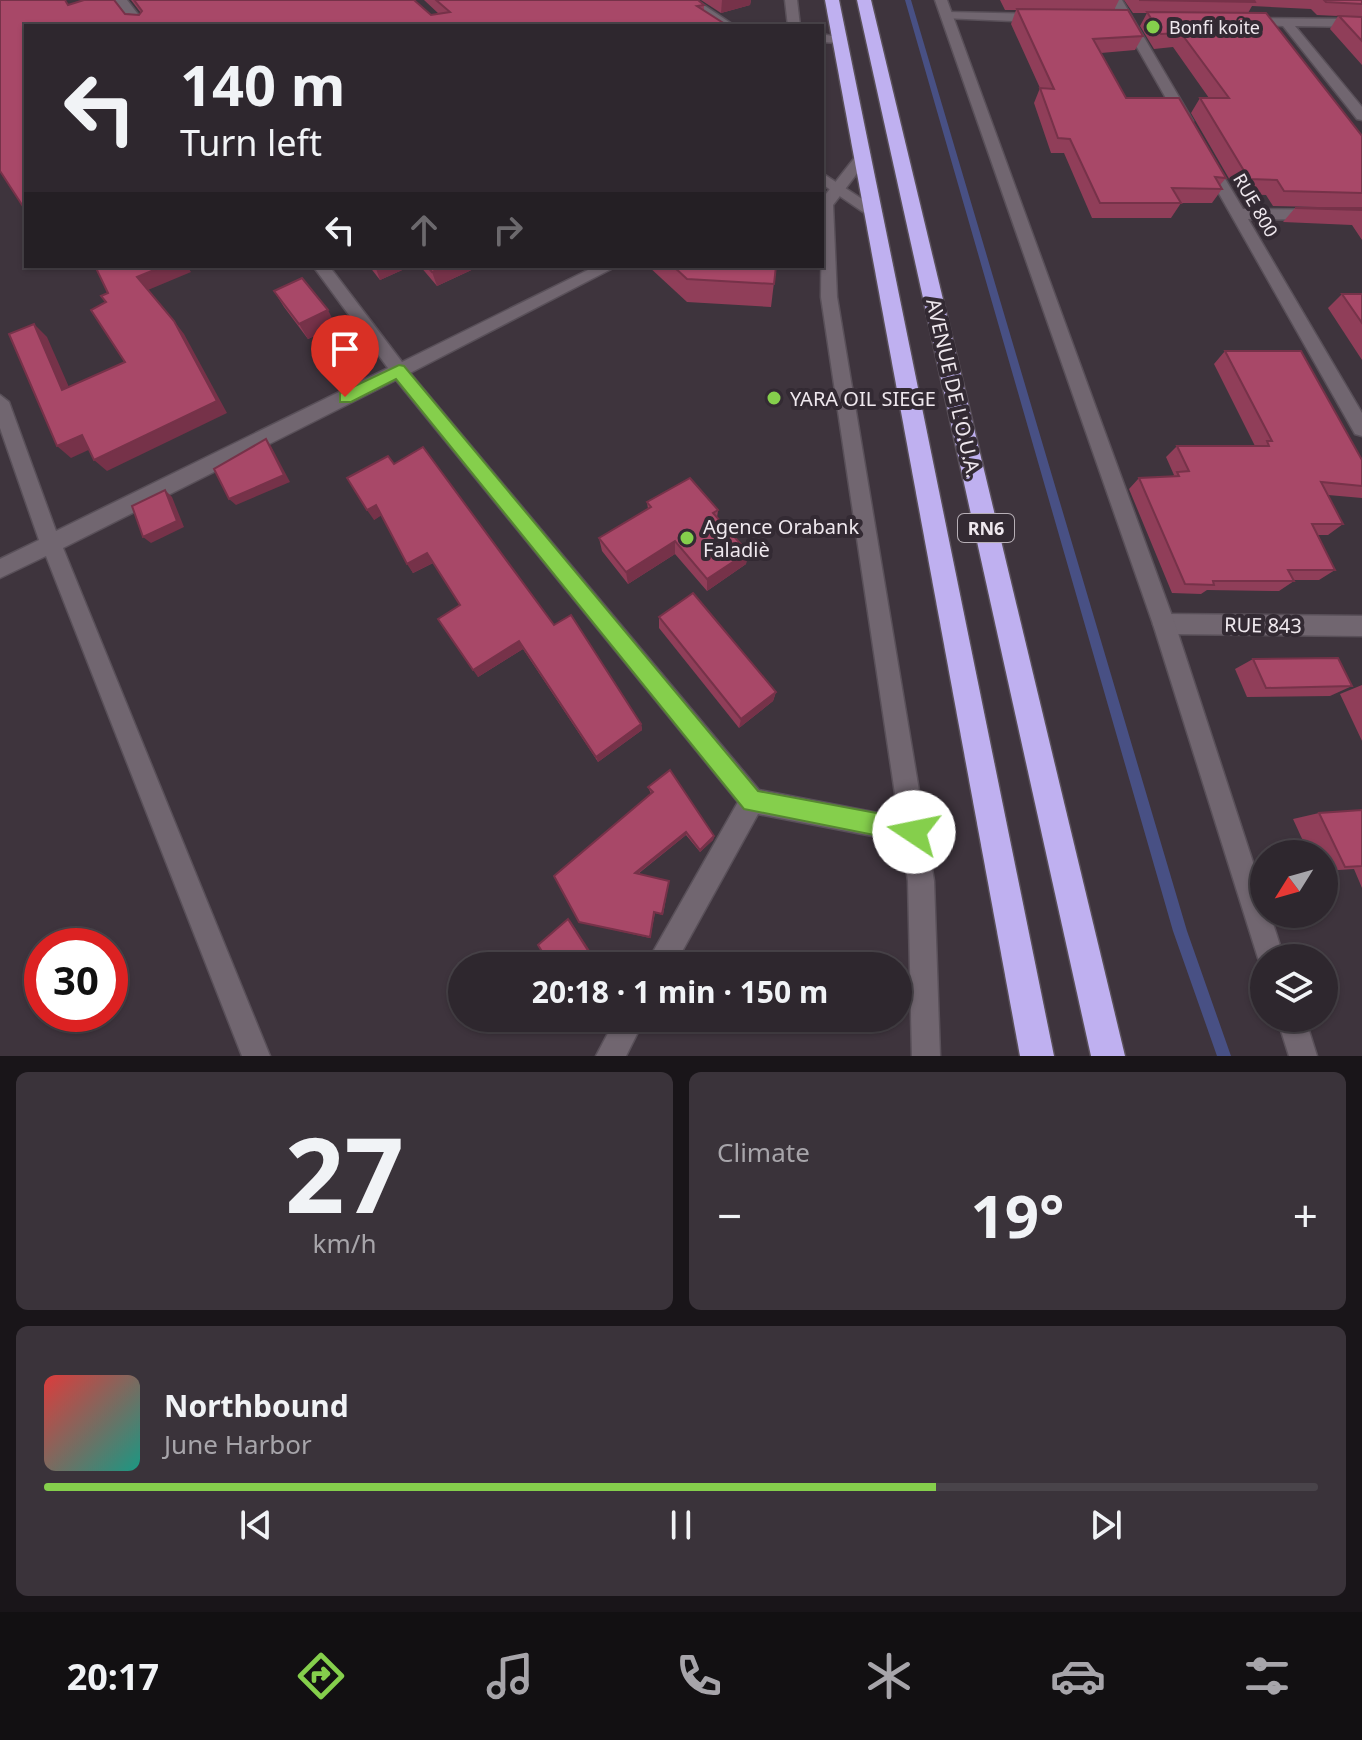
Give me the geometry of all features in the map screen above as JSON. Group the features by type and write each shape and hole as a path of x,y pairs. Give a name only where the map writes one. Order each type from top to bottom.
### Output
{"highway":[{"name":"RN6","path":"832,0 1037,1056"},
{"name":"AVENUE DE L'O.U.A.","path":"864,0 1108,1056"}],"street":[{"path":"121,0 139,24"},
{"path":"688,0 726,24"},
{"path":"791,0 794,24"},
{"path":"941,0 1164,624 1267,944"},
{"name":"RUE 800","path":"1116,0 1362,429"},
{"path":"947,16 1052,19"},
{"path":"1239,21 1362,23"},
{"path":"1286,22 1362,116"},
{"path":"824,38 840,39"},
{"path":"861,159 829,182 824,219 829,297 921,881 926,1056"},
{"path":"829,182 871,211"},
{"path":"1238,214 1362,215"},
{"path":"322,268 399,371 752,801 914,832"},
{"path":"0,569 605,268"},
{"path":"0,402 51,544 256,1056"},
{"name":"RUE 843","path":"1164,624 1362,626"},
{"path":"667,952 752,801"},
{"path":"610,1056 623,1032"},
{"path":"1295,1032 1303,1056"}],"building":[{"path":"0,0 65,0 68,5 84,0 114,0 125,14 139,15 142,11 134,0 414,0 431,15 450,12 436,0 698,0 704,5 697,6 725,24 24,24 24,208 0,171"},
{"path":"1139,0 1254,0 1255,2"},
{"path":"1324,0 1362,0 1362,4 1326,2"},
{"path":"1017,9 1128,10 1143,36 1093,39 1126,98 1179,98 1226,178 1215,177 1222,189 1172,188 1181,203 1100,203 1070,139 1058,138 1040,88 1054,89"},
{"path":"1147,12 1266,13 1362,136 1362,193 1284,191 1277,180 1249,179 1200,98 1229,98 1181,33 1161,34"},
{"path":"1339,16 1362,17 1362,41"},
{"path":"1295,208 1362,208 1362,210"},
{"path":"96,268 159,268 137,277 174,321 217,401 94,460 82,435 57,446 9,334 34,324 62,390 125,362 91,310 106,302 101,296 108,293"},
{"path":"675,268 776,268 774,284 687,279"},
{"path":"302,278 328,310 299,324 274,291"},
{"path":"1342,294 1362,294 1362,323"},
{"path":"1225,351 1301,351 1362,460 1362,486 1321,482 1343,524 1312,524 1335,570 1288,570 1294,581 1185,584 1139,478 1179,476 1177,472 1189,471 1177,446 1269,446 1267,441 1272,441"},
{"path":"266,439 284,475 229,499 214,469"},
{"path":"423,447 554,625 571,615 641,724 596,757 519,641 473,670 438,619 460,605 427,553 407,564 376,505 367,510 347,478 388,456 394,464"},
{"path":"690,478 718,510 713,513 748,552 707,579 675,541 626,572 599,538 651,507 647,502"},
{"path":"165,490 177,521 143,537 132,506"},
{"path":"693,593 776,692 741,719 659,617"},
{"path":"1338,658 1352,686 1266,688 1253,659"},
{"path":"670,770 714,836 700,850 686,832 635,873 669,881 662,914 654,912 650,937 579,922 554,876 653,792 648,787"},
{"path":"1362,810 1362,866 1345,867 1338,852 1338,840 1332,840 1319,813"},
{"path":"568,919 589,952 542,952 538,945"}],"waterway":[{"path":"908,0 1180,931 1224,1056"}],"place":[{"name":"Bonfi koite","path":"1153,27"},
{"name":"YARA OIL SIEGE","path":"774,398"},
{"name":"Agence Orabank Faladiè","path":"687,538"}],"route":[{"path":"345,397 399,371 752,801 914,832"}]}
